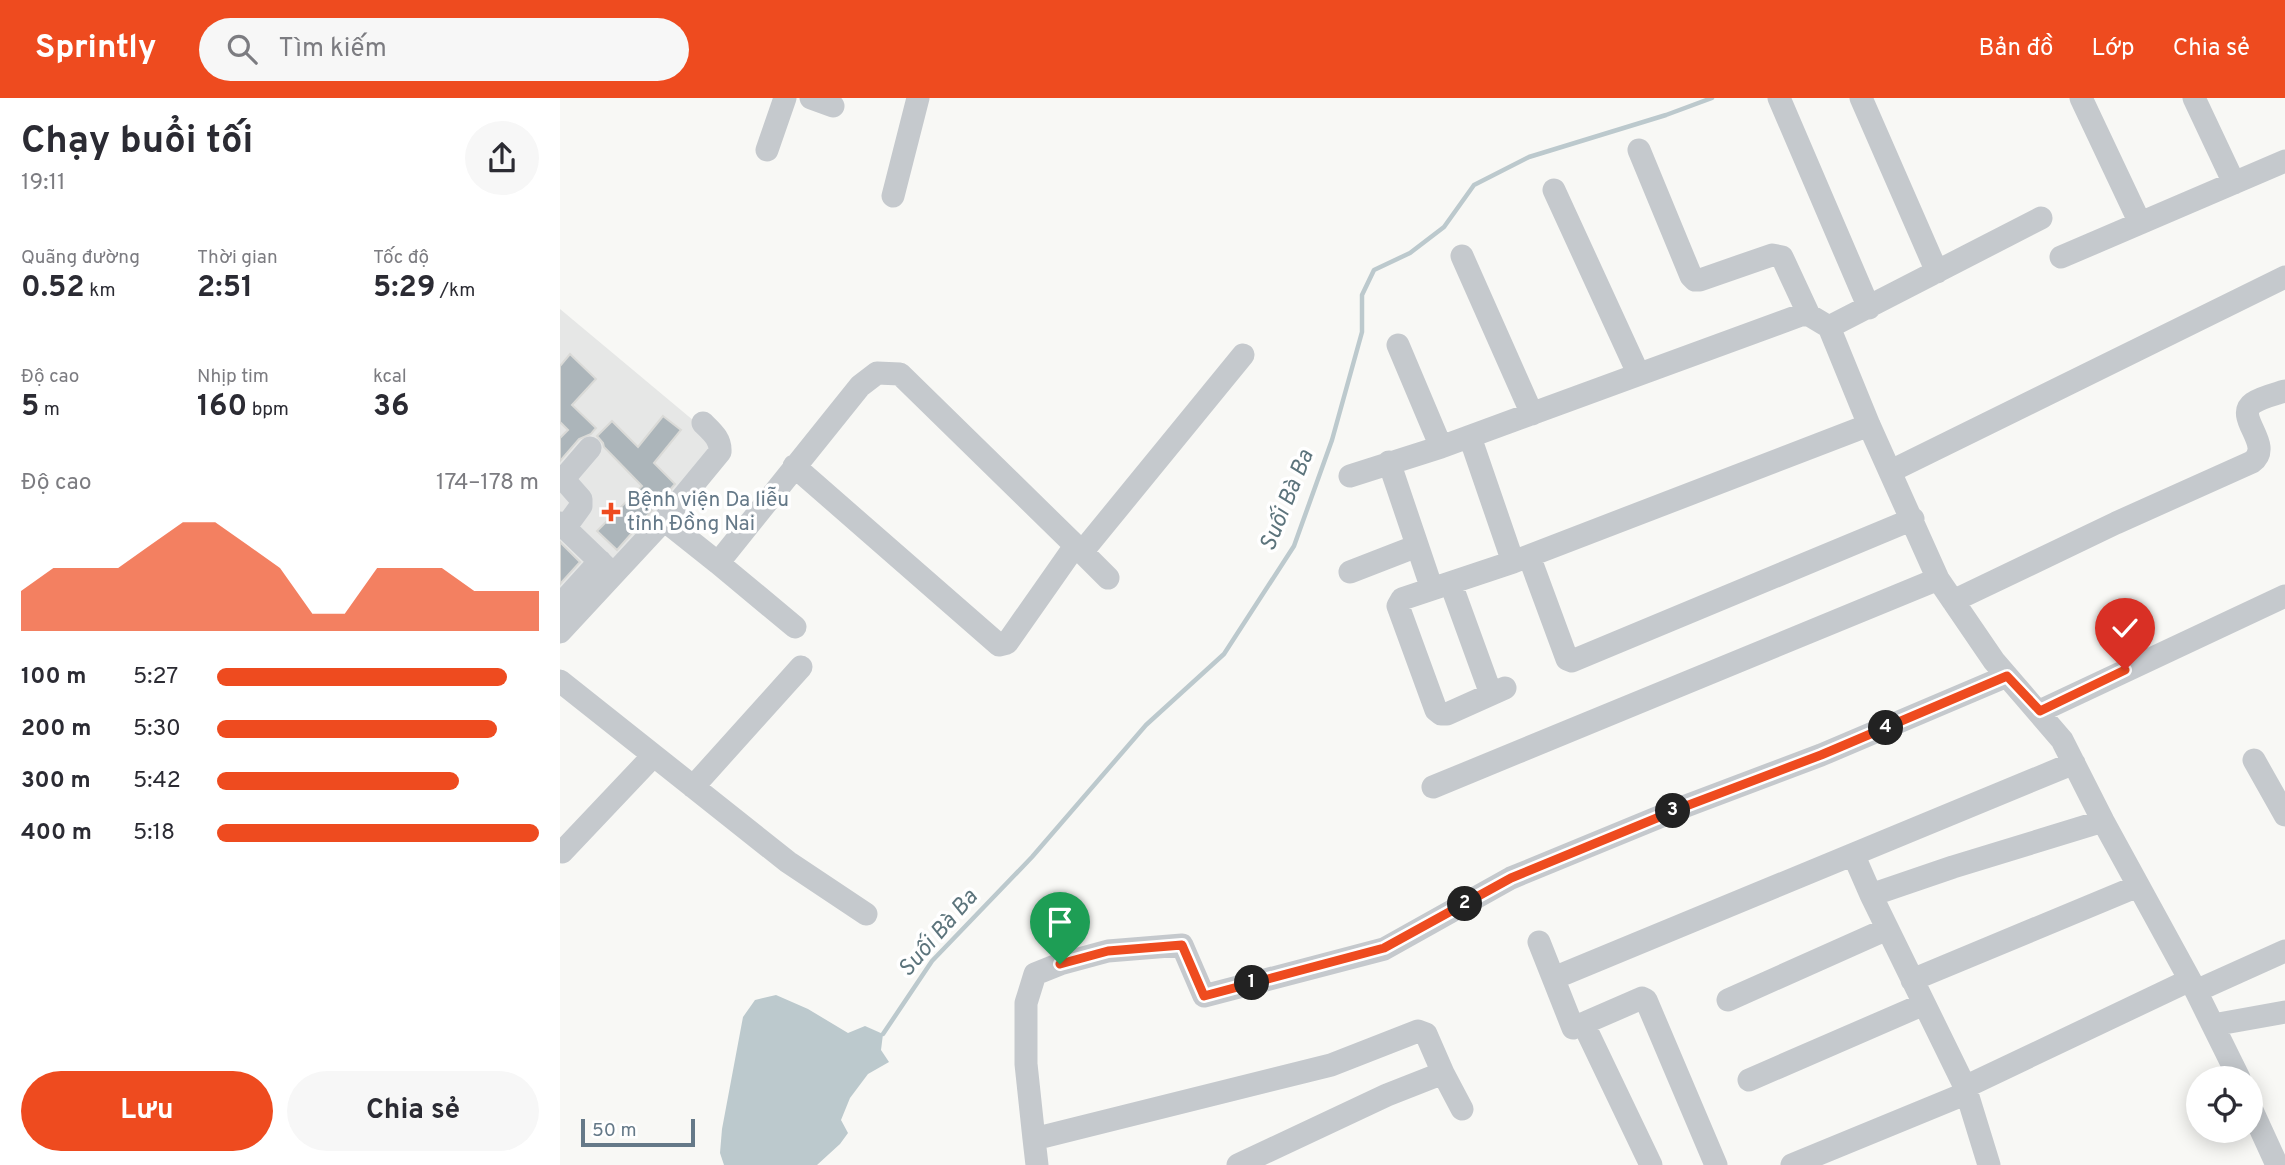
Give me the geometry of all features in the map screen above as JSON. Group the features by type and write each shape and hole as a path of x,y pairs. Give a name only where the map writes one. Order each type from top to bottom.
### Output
{"street":[{"path":"767,150 785,98"},
{"path":"893,196 918,98"},
{"path":"1779,98 1869,308"},
{"path":"1861,98 1937,272"},
{"path":"2081,98 2140,223"},
{"path":"2194,98 2234,183"},
{"path":"1639,150 1695,280 1779,255 1809,314 1829,327 1869,425 1938,579 1994,661 2040,711 2062,740 2193,985 2233,1066"},
{"path":"2061,257 2285,161"},
{"path":"1553,190 1638,373"},
{"path":"1829,327 2041,218"},
{"path":"1462,256 1532,414"},
{"path":"1891,471 2285,277"},
{"path":"1350,476 1470,437 1638,373 1809,314"},
{"path":"1398,345 1441,447"},
{"path":"794,466 999,645 1007,643 1079,549 1242,355"},
{"path":"718,563 860,386 877,373 900,374 1108,578"},
{"path":"1953,601 2116,523 2252,463 2259,457 2261,450 2249,421 2248,410 2252,403 2285,391"},
{"path":"560,605 664,520 720,452 721,446 717,437 703,423"},
{"path":"1390,463 1418,546 1442,587 1498,691 1447,714 1436,710 1398,606 1402,599 1442,587 1521,559 1869,425"},
{"path":"1470,437 1521,559 1567,659 1572,661 1913,519"},
{"path":"590,448 566,476 566,482 582,499 582,506 562,526 607,567"},
{"path":"664,520 795,626"},
{"path":"1350,572 1418,546"},
{"path":"560,632 607,567"},
{"path":"1433,787 1938,579"},
{"path":"2040,711 2285,596"},
{"path":"693,787 802,667"},
{"path":"1037,1165 1026,1064 1026,1003 1035,974 1108,951 1182,945 1204,996 1384,948 1511,878 1686,806 1821,755 2007,676"},
{"path":"560,681 788,862 866,914"},
{"path":"562,852 653,756"},
{"path":"2254,761 2285,815"},
{"path":"1554,978 2074,763"},
{"path":"1871,895 2103,821"},
{"path":"1854,856 1966,1090 1989,1165"},
{"path":"1912,980 2138,886"},
{"path":"1728,1000 1888,929"},
{"path":"1539,942 1573,1028 1642,998 1646,1000 1716,1165"},
{"path":"1792,1165 1966,1090 2193,985 2285,950"},
{"path":"1749,1080 1924,1004"},
{"path":"2213,1025 2285,1012"},
{"path":"1584,1025 1651,1165"},
{"path":"1034,1139 1331,1065 1418,1031 1426,1034 1462,1109"},
{"path":"1238,1165 1387,1095 1443,1073"},
{"path":"2263,1129 2277,1154"}],"shaded area":[{"name":"Bệnh viện Da liễu tỉnh Đồng Nai","path":"560,309 700,426 718,446 560,624"},
{"path":"776,995 808,1009 848,1033 865,1026 883,1034 881,1050 889,1062 868,1074 850,1098 841,1120 848,1133 817,1165 724,1165 720,1153 722,1129 743,1017 755,1000"}],"building":[{"path":"570,354 596,379 572,405 596,428 591,434 579,439 560,461 560,438 568,430 560,422 560,366"},
{"path":"663,416 681,430 654,463 675,484 617,550 597,531 642,486 604,447 597,436 612,421 638,447"},
{"path":"560,542 580,562 560,584"}],"waterway":[{"name":"Suối Bà Ba","path":"883,1034 932,961 1032,857 1146,725 1224,654 1294,546 1332,440 1362,332 1362,295 1374,270 1410,253 1444,227 1474,185 1529,157 1712,98"}],"place":[{"name":"Bệnh viện Da liễu tỉnh Đồng Nai","path":"611,512"}],"route":[{"path":"1060,964 1108,951 1182,945 1204,996 1384,948 1511,878 1686,806 1821,755 2007,676 2040,711 2125,670"}]}
